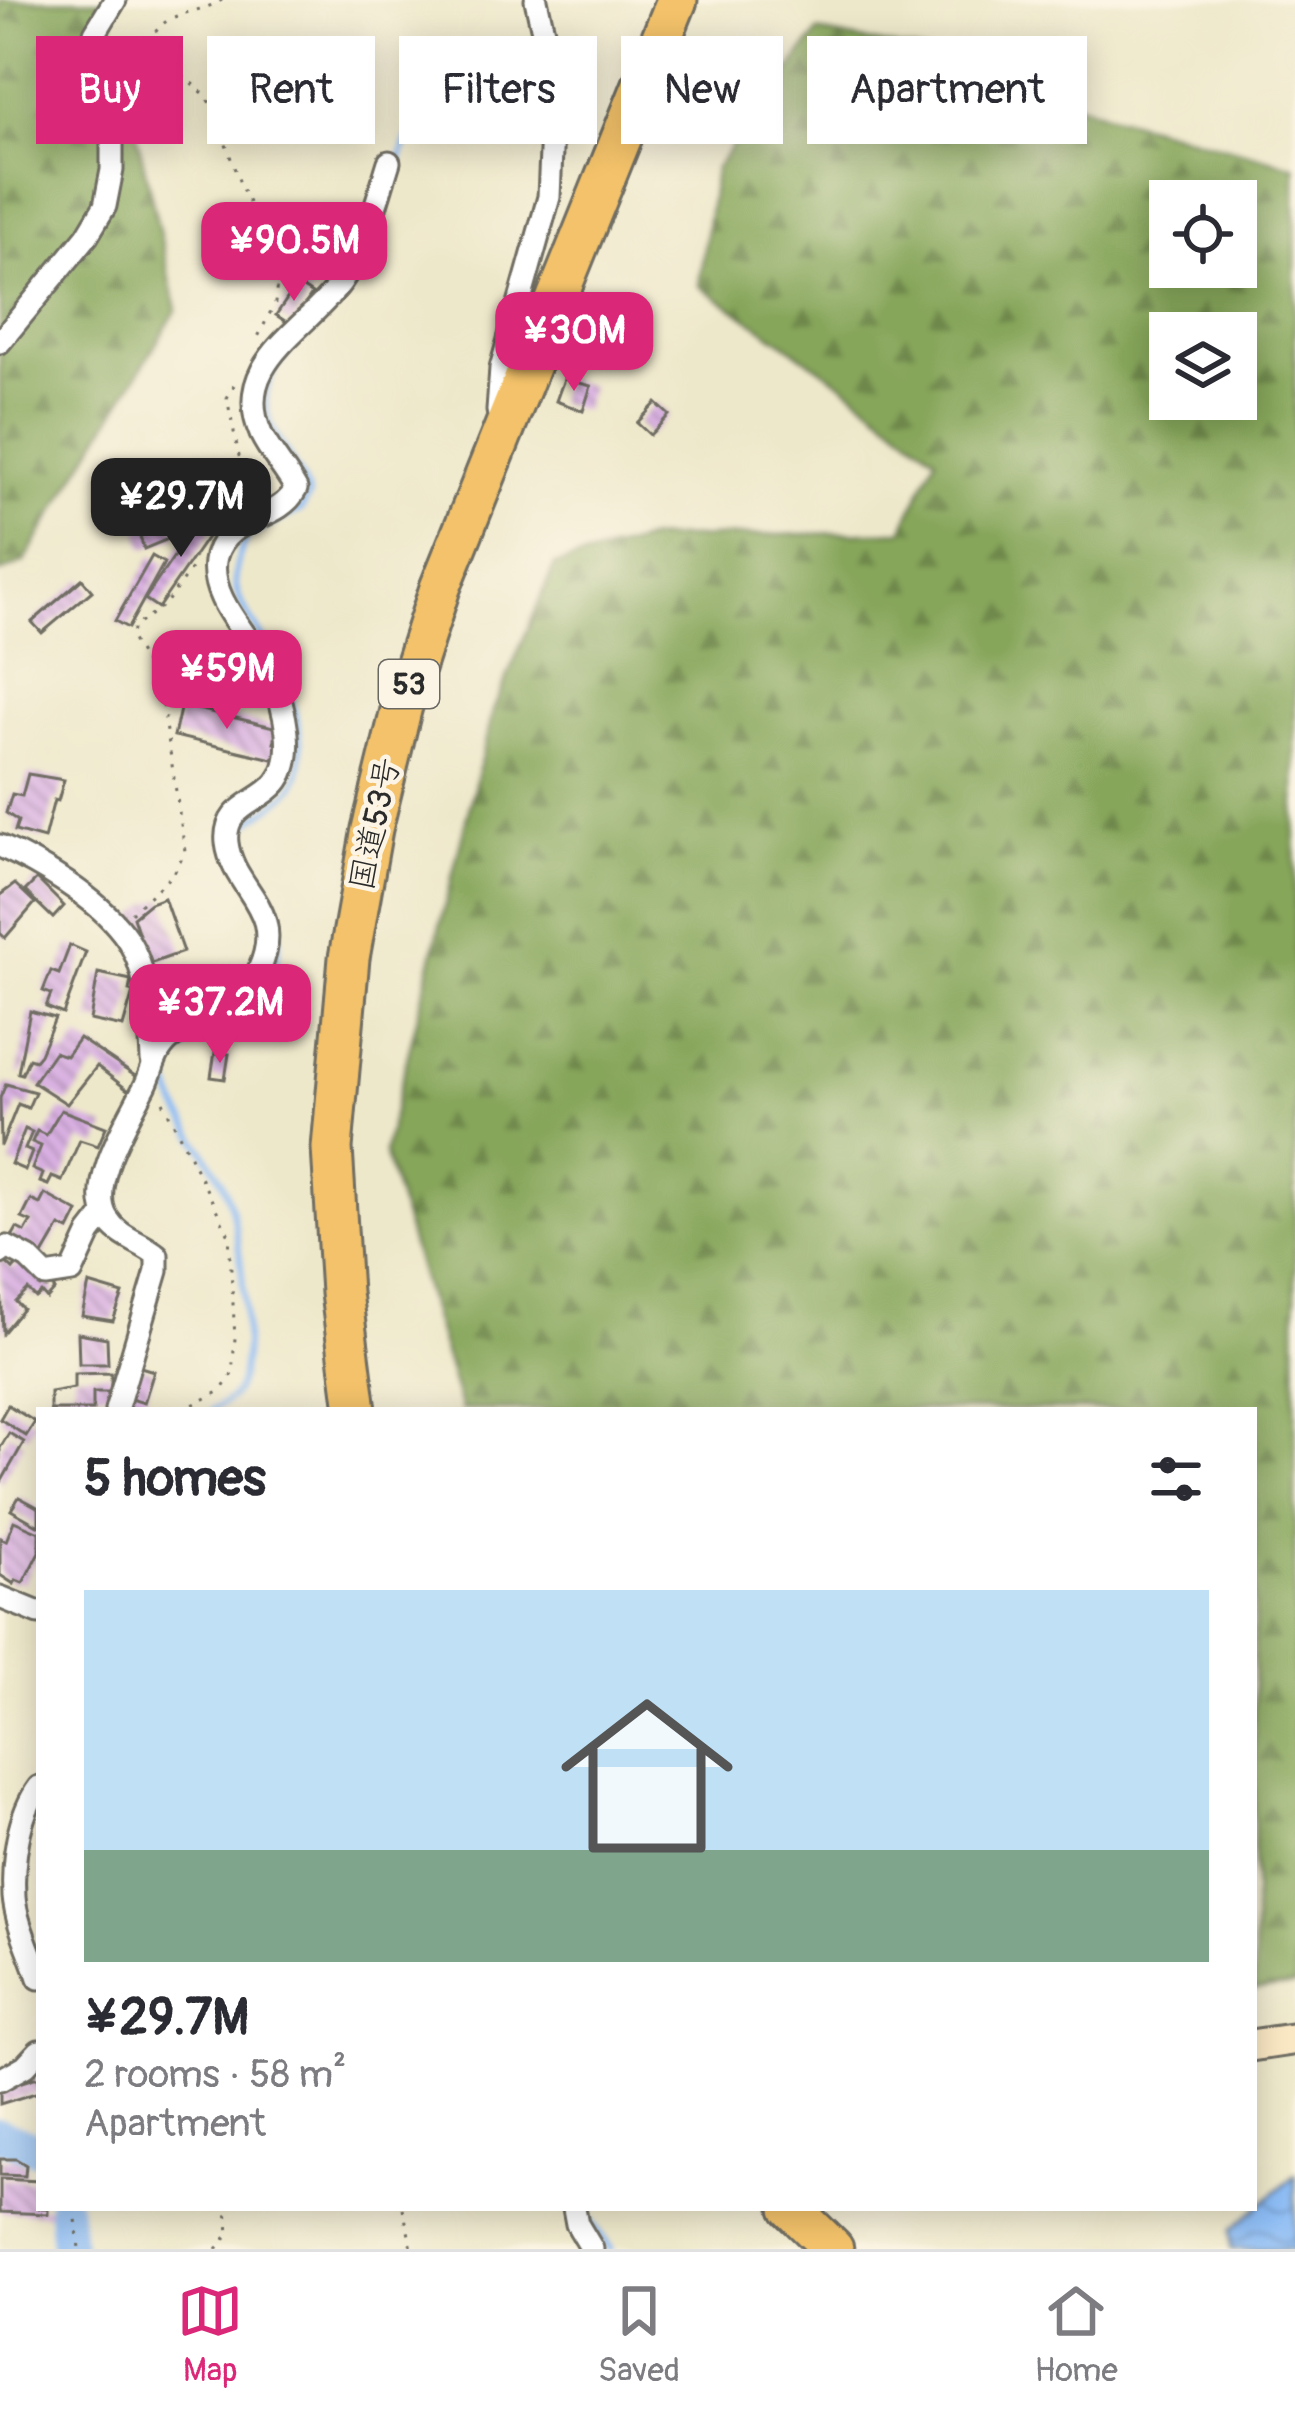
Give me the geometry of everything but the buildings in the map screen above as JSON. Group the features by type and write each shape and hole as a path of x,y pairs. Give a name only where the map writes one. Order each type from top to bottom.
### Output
{"highway":[{"name":"国道53号","path":"356,1407 340,1293 332,1148 349,958 377,808 420,645 677,0"},
{"path":"794,2211 833,2249"}],"street":[{"path":"0,342 87,236 105,206 112,142 90,64 95,33 115,0"},
{"path":"496,452 501,368 548,197 549,58 536,0"},
{"path":"152,1060 171,1038 215,1016 241,995 259,970 267,934 263,911 227,842 230,822 242,805 274,787 283,772 287,754 284,717 272,676 218,590 214,571 218,550 232,527 290,501 296,489 262,438 253,396 270,354 338,287 358,257 389,162"},
{"path":"0,846 39,864 118,928 139,964 152,1060 146,1086 120,1128 102,1192 104,1215 122,1236 158,1255 117,1407"},
{"path":"0,1253 7,1247 28,1258 46,1276 72,1272 104,1215"},
{"path":"0,1597 36,1612"},
{"path":"36,1791 17,1846 14,1900 36,1969"},
{"path":"1257,2044 1295,2038"},
{"path":"0,2080 36,2054"},
{"path":"575,2211 592,2249"}],"path":[{"path":"222,0 158,25 152,38 155,51 212,106 242,188 279,260 275,303 255,344"},
{"path":"232,527 245,485 227,398 236,380"},
{"path":"118,928 174,873 184,850 161,692 132,640 133,628 166,604 199,559 218,550"},
{"path":"146,1086 163,1102 229,1235 235,1338 232,1373 221,1390 188,1407"},
{"path":"75,2211 79,2249"},
{"path":"217,2249 229,2234 227,2211"},
{"path":"404,2211 412,2249"}],"green space":[{"path":"0,0 106,0 114,36 36,36 36,144 139,144 177,309 24,562 0,573"},
{"path":"807,47 807,144 1087,144 1087,107 1295,166 1295,1985 1257,1990 1257,1407 460,1407 384,1152 493,711 555,565 651,539 902,531 936,457 843,384 699,285 715,169 734,144 783,144 783,79"}],"water":[{"path":"1295,2175 1295,2249 1231,2249 1231,2230"}],"waterway":[{"path":"397,169 406,144"},
{"path":"274,660 240,600 236,588 239,556 248,535 301,510 309,496 270,422 267,391 287,354 352,285 362,266"},
{"path":"216,1407 232,1396 241,1377 245,1324 240,1259 224,1186 178,1107 169,1081 179,1055 257,997 277,959 275,918 250,865 243,828 289,792 300,770 300,742 287,689"},
{"path":"0,2135 36,2148"},
{"path":"64,2211 68,2249"},
{"path":"586,2211 611,2249"}]}
